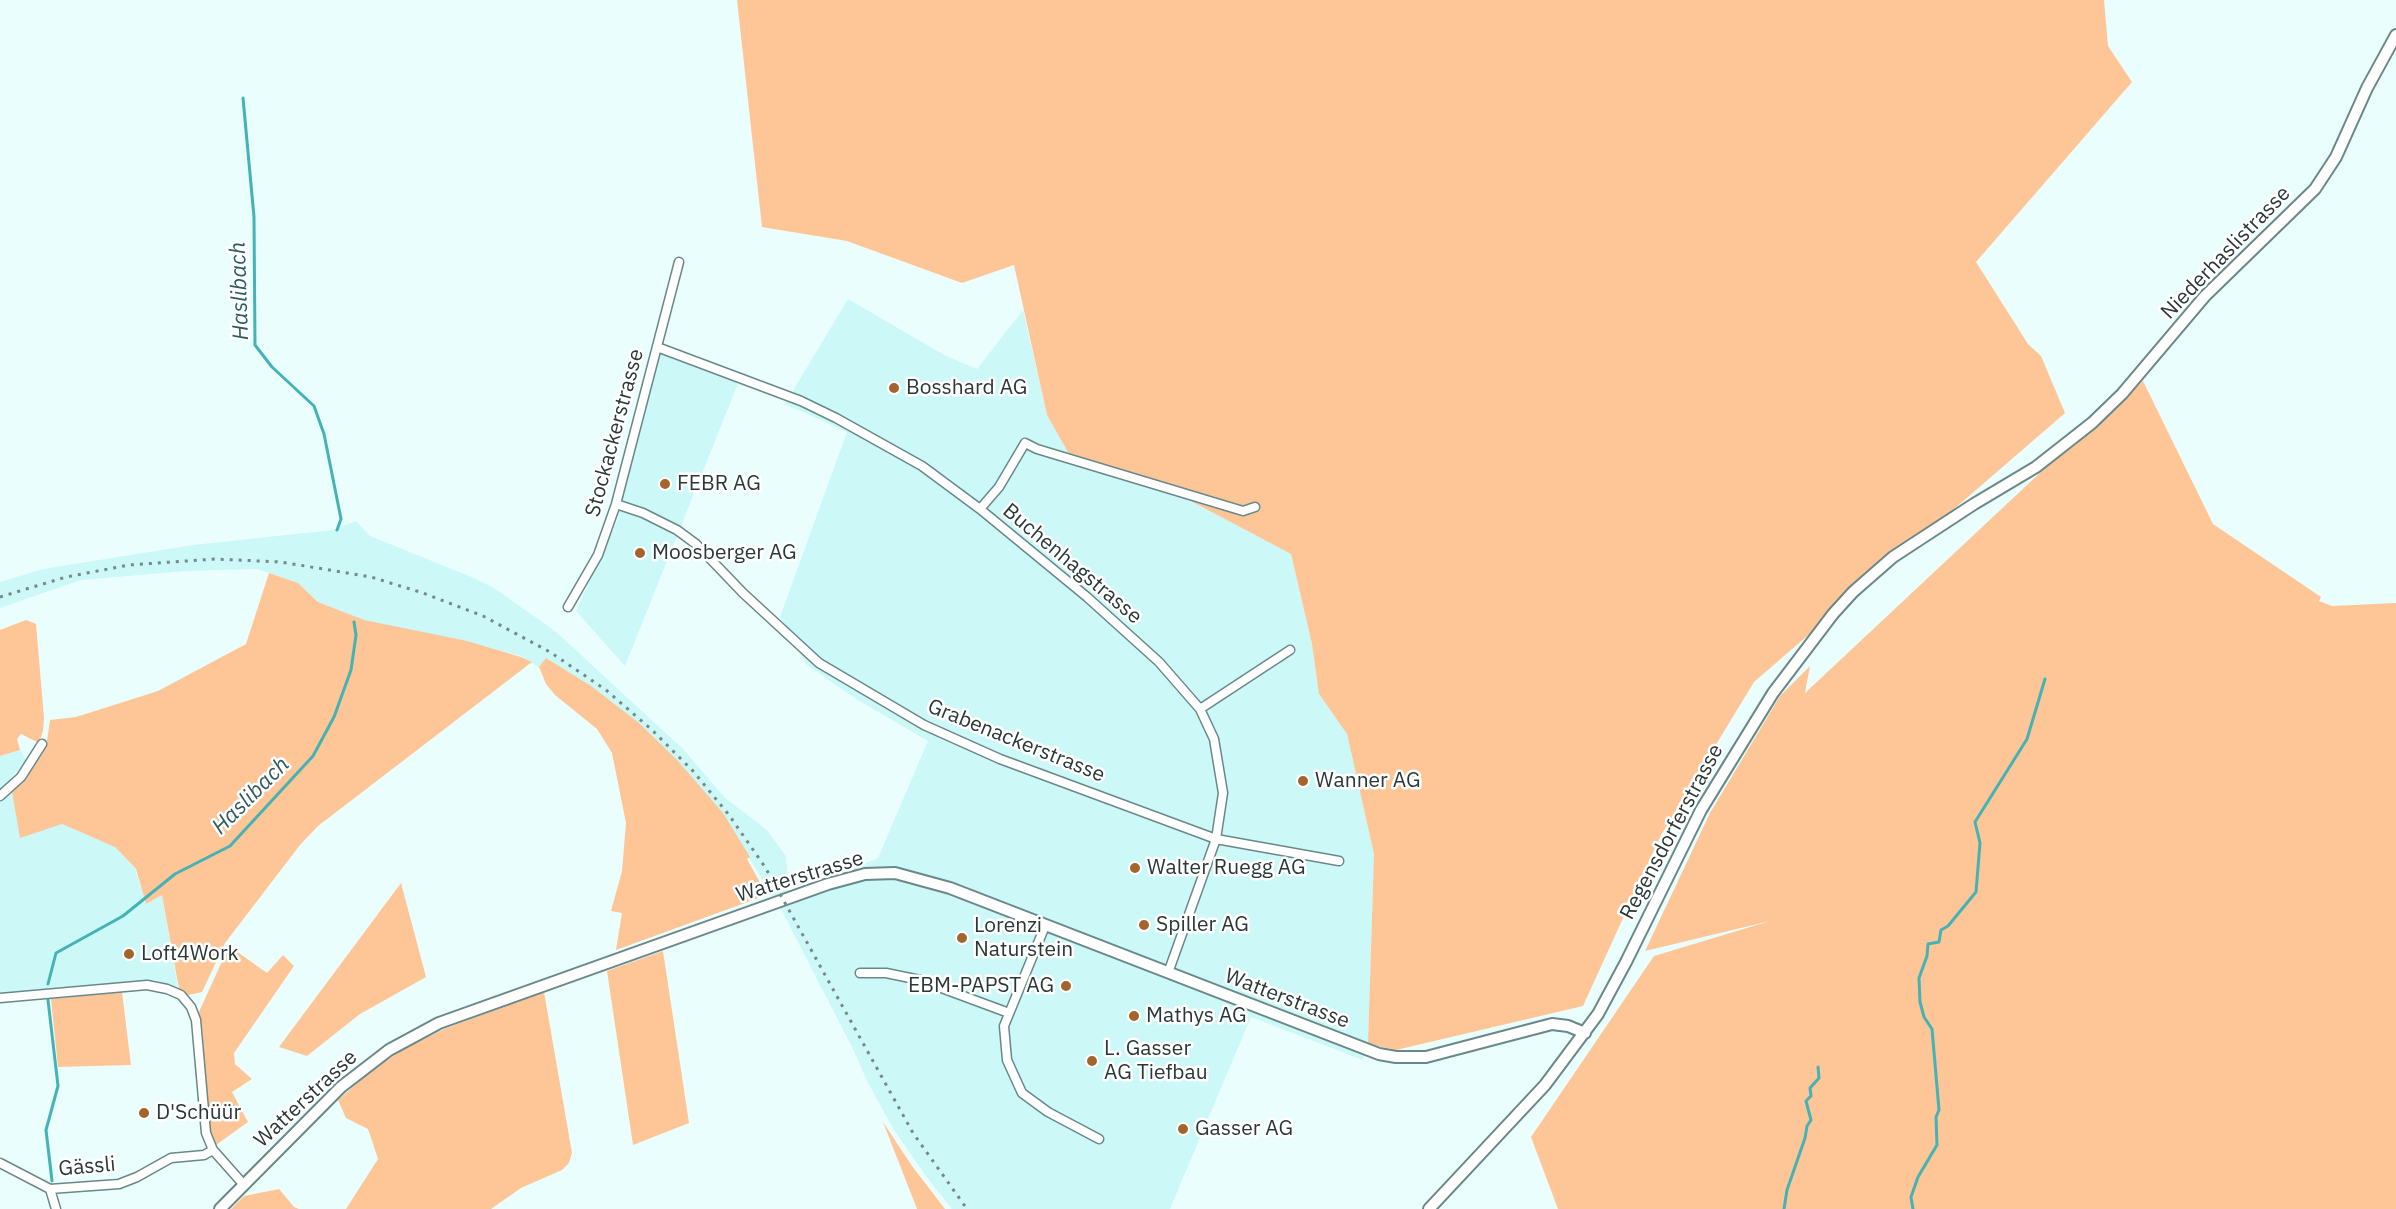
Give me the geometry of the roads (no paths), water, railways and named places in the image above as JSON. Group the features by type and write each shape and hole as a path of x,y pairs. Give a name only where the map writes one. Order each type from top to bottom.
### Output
{"street":[{"name":"Niederhaslistrasse","path":"1978,501 2036,467 2092,423 2122,394 2205,296 2316,189 2336,157 2371,80 2396,35"},
{"name":"Stockackerstrasse","path":"568,607 598,555 616,504 679,261"},
{"name":"Buchenhagstrasse","path":"657,347 801,401 922,465 980,509 1087,597 1159,662 1200,709 1214,739 1223,793 1216,838 1168,973"},
{"path":"980,509 999,487 1025,443 1037,449 1243,512 1255,507"},
{"name":"Regensdorferstrasse","path":"1430,1209 1545,1085 1585,1033 1626,962 1701,810 1743,739 1812,640 1853,592 1893,556 1978,501"},
{"name":"Grabenackerstrasse","path":"616,504 643,513 676,530 696,544 743,593 819,663 924,725 1000,759 1216,838 1339,861"},
{"path":"1200,709 1290,650"},
{"path":"0,796 21,777 42,744"},
{"name":"Watterstrasse","path":"220,1209 341,1087 389,1050 439,1023 828,884 865,874 895,873 950,888 1360,1048 1396,1057 1426,1057 1552,1024 1568,1026 1585,1033"},
{"path":"1045,926 1004,1026 1007,1060 1022,1093 1048,1112 1099,1139"},
{"path":"860,973 886,973 920,980 1009,1014"},
{"path":"0,998 147,985 167,989 181,995 192,1007 196,1020 206,1132 213,1150 244,1185"},
{"name":"Gässli","path":"0,1163 50,1189 119,1184 171,1158 204,1155 213,1150"},
{"path":"50,1189 56,1209"}],"waterway":[{"name":"Haslibach","path":"243,98 254,217 255,345 272,367 314,406 324,434 341,519 337,530"},
{"name":"Haslibach","path":"48,984 56,953 123,916 175,874 230,846 313,756 334,717 351,670 356,635 354,622"},
{"path":"1913,1209 1911,1197 1918,1177 1937,1145 1936,1117 1939,1110 1932,1029 1924,1017 1920,1002 1919,978 1927,956 1928,944 1939,942 1941,930 1948,926 1976,892 1980,843 1975,822 2027,739 2045,679"},
{"name":"Haslibach","path":"48,1000 58,1086 46,1130 52,1181"},
{"path":"1784,1209 1787,1190 1807,1126 1811,1120 1806,1101 1811,1096 1810,1088 1819,1078 1818,1067"}],"railway":[{"path":"0,597 66,577 129,565 215,559 281,562 371,577 423,593 483,616 550,652 606,690 652,730 693,771 729,815 765,867 913,1133 967,1209"}],"place":[{"name":"Bosshard AG","path":"894,388"},
{"name":"FEBR AG","path":"665,484"},
{"name":"Moosberger AG","path":"640,553"},
{"name":"Wanner AG","path":"1303,781"},
{"name":"Walter Ruegg AG","path":"1135,868"},
{"name":"Spiller AG","path":"1144,925"},
{"name":"Lorenzi Naturstein","path":"962,938"},
{"name":"Loft4Work","path":"129,954"},
{"name":"EBM-PAPST AG","path":"1066,986"},
{"name":"Mathys AG","path":"1134,1016"},
{"name":"L. Gasser AG Tiefbau","path":"1092,1061"},
{"name":"D'Schüür","path":"144,1113"},
{"name":"Gasser AG","path":"1183,1129"}]}
